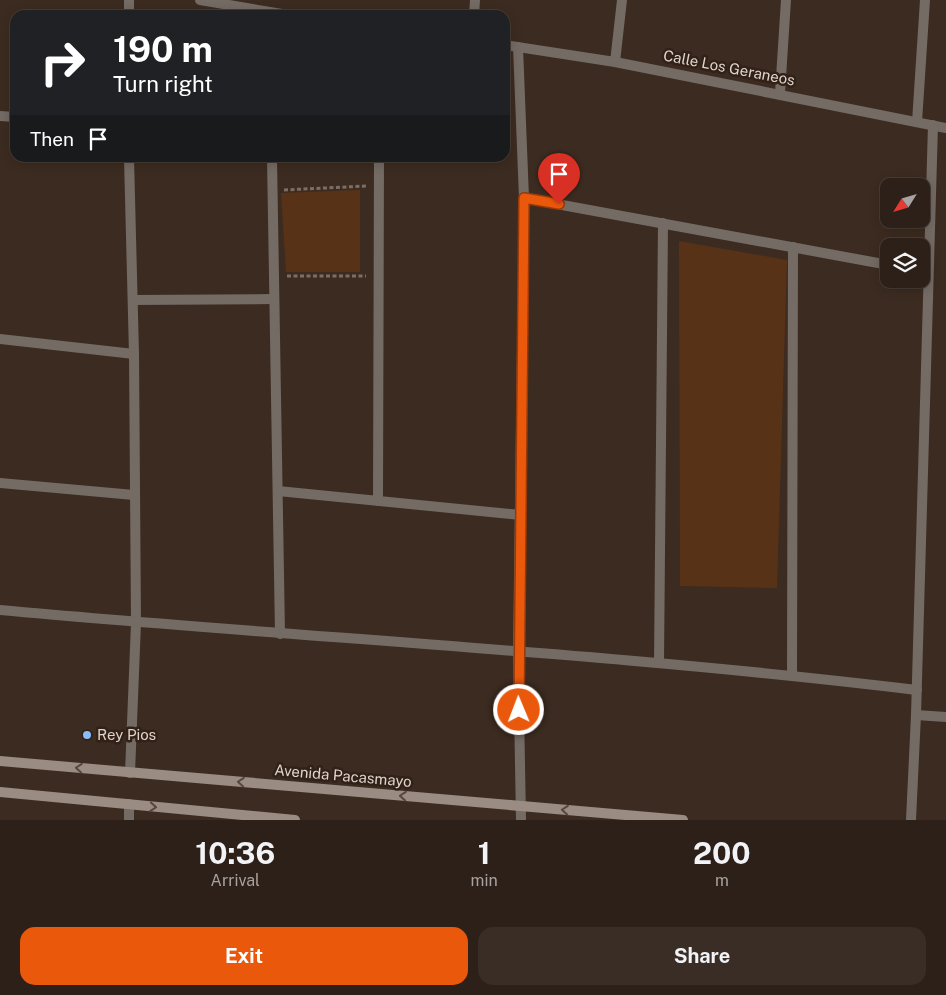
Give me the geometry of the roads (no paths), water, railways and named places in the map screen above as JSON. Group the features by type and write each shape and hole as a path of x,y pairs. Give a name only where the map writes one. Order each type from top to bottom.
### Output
{"main road":[{"name":"Avenida Pacasmayo","path":"0,762 683,820"},
{"path":"0,792 295,820"}],"street":[{"path":"200,0 250,10"},
{"path":"615,62 622,0"},
{"path":"780,93 786,0"},
{"path":"917,122 925,0"},
{"name":"Calle Los Geraneos","path":"510,46 615,62 780,93 946,128"},
{"path":"518,47 524,198 518,652 521,820"},
{"path":"927,238 933,125"},
{"path":"129,162 134,354 136,623 130,773"},
{"path":"272,162 280,634"},
{"path":"378,501 379,162"},
{"path":"524,198 880,263"},
{"path":"659,663 663,224"},
{"path":"792,675 793,247"},
{"path":"911,820 917,690 925,288"},
{"path":"133,300 274,299"},
{"path":"0,339 134,354"},
{"path":"0,483 134,495"},
{"path":"278,491 520,515"},
{"path":"0,610 136,623 659,663 792,675 917,690"},
{"path":"916,715 946,717"},
{"path":"129,804 129,820"}],"place":[{"name":"Rey Pios","path":"87,735"}]}
